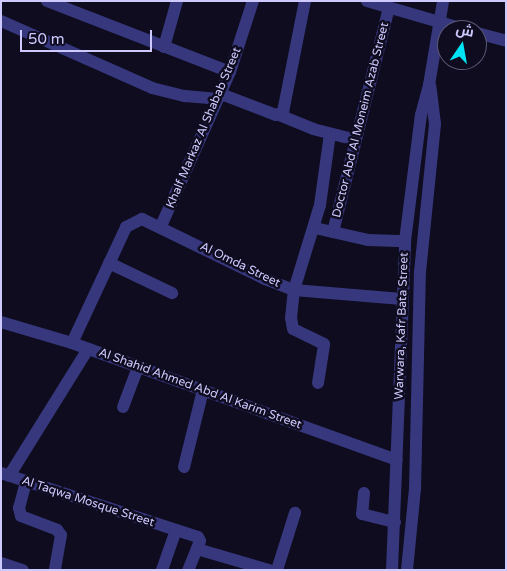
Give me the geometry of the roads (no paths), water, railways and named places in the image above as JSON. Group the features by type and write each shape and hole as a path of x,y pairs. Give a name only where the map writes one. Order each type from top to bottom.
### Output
{"street":[{"path":"47,1 230,72"},
{"path":"164,47 177,1"},
{"name":"Khalf Markaz Al Shabab Street","path":"162,226 230,72 253,1"},
{"path":"279,114 284,112 292,78 305,1"},
{"path":"367,1 437,21"},
{"name":"Warwara, Kafr Bata Street","path":"440,20 443,1"},
{"name":"Doctor Abd Al Moneim Azab Street","path":"333,232 389,8"},
{"path":"1,21 152,88 185,96 220,96 279,114 330,134 356,140"},
{"path":"487,36 506,41"},
{"name":"Warwara, Kafr Bata Street","path":"392,570 405,241 421,114 429,85 437,39"},
{"name":"Warwara, Kafr Bata Street","path":"407,570 415,489 420,272 435,124 429,85"},
{"path":"318,383 324,344 292,329 294,290 315,228 330,134"},
{"name":"Al Omda Street","path":"108,263 126,227 134,220 142,219 162,226 265,279 294,290 402,299"},
{"path":"315,228 368,240 405,241"},
{"path":"72,343 108,263 172,293"},
{"name":"Al Shahid Ahmed Abd Al Karim Street","path":"1,322 88,348 397,460"},
{"path":"5,474 88,348"},
{"path":"123,407 138,367"},
{"path":"184,467 203,390"},
{"name":"Al Taqwa Mosque Street","path":"5,474 198,537 200,541 197,549"},
{"path":"26,482 19,508 21,516 57,530 61,535 55,570"},
{"path":"364,493 362,514 395,522"},
{"path":"277,570 295,513"},
{"path":"162,570 176,530"},
{"path":"188,570 197,549 268,570"},
{"path":"1,563 23,570"}]}
